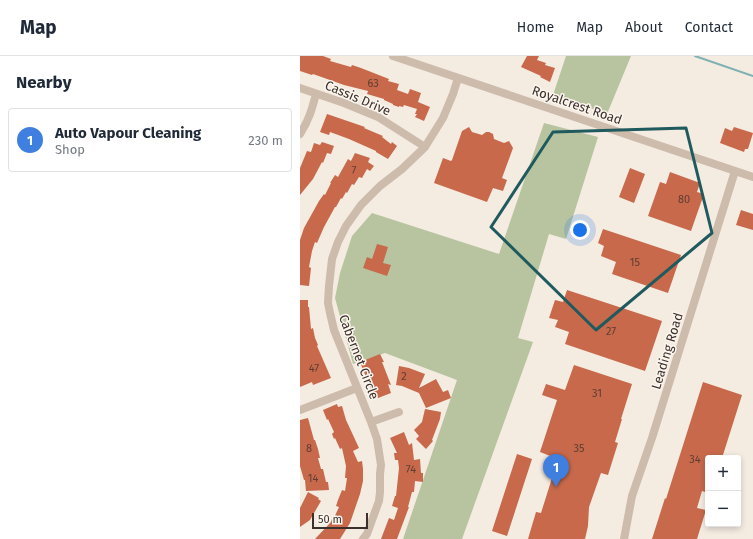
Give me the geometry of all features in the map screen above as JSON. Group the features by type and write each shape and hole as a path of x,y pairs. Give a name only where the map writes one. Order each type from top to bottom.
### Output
{"street":[{"name":"Royalcrest Road","path":"393,56 753,177"},
{"name":"Cabernet Circle","path":"363,539 370,527 379,502 380,461 377,439 372,422 334,330 328,303 332,259 346,226 361,205 380,186 402,169 425,147 443,118 458,78"},
{"name":"Cassis Drive","path":"300,88 378,117 425,147"},
{"path":"300,134 308,122 316,94"},
{"name":"Leading Road","path":"624,539 632,496 652,438 735,171"},
{"path":"300,410 357,388"},
{"path":"372,422 399,412"}],"highlighted area":[{"path":"686,128 712,233 596,330 491,227 553,132"}],"green space":[{"path":"566,56 631,56 607,114 553,95"},
{"path":"544,123 598,137 566,239 549,234 518,338 533,342 462,539 403,539 457,380 385,353 353,364 335,298 340,273 352,236 372,213 499,254"}],"building":[{"path":"300,56 323,56 331,59 330,61 351,67 352,65 389,79 388,81 399,84 397,90 408,94 410,89 421,93 418,102 430,107 424,121 415,117 417,114 415,114 417,109 404,105 403,107 399,107 384,99 367,94 368,91 300,71"},
{"path":"527,56 539,56 537,60 546,63 545,65 555,68 550,82 521,67"},
{"path":"327,114 365,127 364,128 383,136 382,137 391,144 392,142 397,146 388,159 376,151 349,139 330,132 329,135 320,132"},
{"path":"469,127 472,132 482,135 489,132 493,134 494,139 504,143 509,141 513,148 502,178 507,180 503,191 493,188 487,202 434,183 443,158 452,160 462,131"},
{"path":"734,127 753,133 748,149 745,149 744,152 720,143 725,128 732,131"},
{"path":"322,142 334,146 331,154 327,153 323,163 322,162 313,179 300,195 300,168 307,151 311,152 314,143 320,145"},
{"path":"355,153 370,158 368,162 374,166 370,171 367,169 362,178 359,177 354,185 352,184 347,193 346,192 335,207 317,243 315,242 312,251 309,267 311,268 309,286 300,285 300,240 304,228 319,201 324,194 325,195 335,175 338,177 348,159 351,161"},
{"path":"630,168 645,174 634,203 619,197"},
{"path":"670,172 700,183 697,192 704,194 691,231 648,216 660,182 666,184"},
{"path":"741,210 753,214 753,230 736,225"},
{"path":"603,229 681,255 668,293 612,274 616,262 601,256 604,246 598,243"},
{"path":"377,244 388,247 383,263 391,265 387,276 363,268 367,257 372,259"},
{"path":"567,290 662,321 645,371 565,344 569,332 555,327 558,320 549,318 555,300 563,302"},
{"path":"300,300 308,300 311,329 313,328 317,346 331,378 313,385 312,382 300,387"},
{"path":"380,354 391,385 388,384 391,393 378,398 377,396 374,397 360,362"},
{"path":"574,365 632,384 615,442 618,443 608,475 601,473 589,507 588,526 585,539 528,539 536,512 541,513 558,459 540,452 557,400 542,395 546,384 565,390"},
{"path":"399,366 425,374 419,388 436,379 443,392 448,390 451,398 426,408 419,393 396,385"},
{"path":"703,382 742,395 723,455 705,455 705,492 702,491 697,508 705,510 705,513 697,539 652,539 665,498 666,499"},
{"path":"337,404 338,407 342,406 346,420 359,448 353,451 358,462 362,461 363,481 350,523 340,539 315,539 332,519 333,520 339,507 336,506 342,490 345,491 347,478 345,478 346,466 342,448 340,449 335,438 334,439 332,434 334,432 323,410"},
{"path":"425,409 441,412 432,440 433,441 426,449 416,439 419,436 414,430 422,422"},
{"path":"308,418 318,449 320,458 318,458 321,469 323,469 326,482 328,482 329,490 306,491 305,480 300,466 300,420"},
{"path":"404,432 409,445 412,443 414,460 420,459 423,482 415,481 414,492 412,492 409,507 397,539 381,539 389,518 394,520 398,508 392,506 396,496 399,468 398,460 395,460 394,453 397,453 390,438"},
{"path":"517,454 532,459 507,536 492,531"},
{"path":"308,492 319,498 318,499 321,501 310,520 300,527 300,508"}],"waterway":[{"path":"695,56 753,76"}],"place":[{"name":"Auto Vapour Cleaning","path":"556,487"}]}
